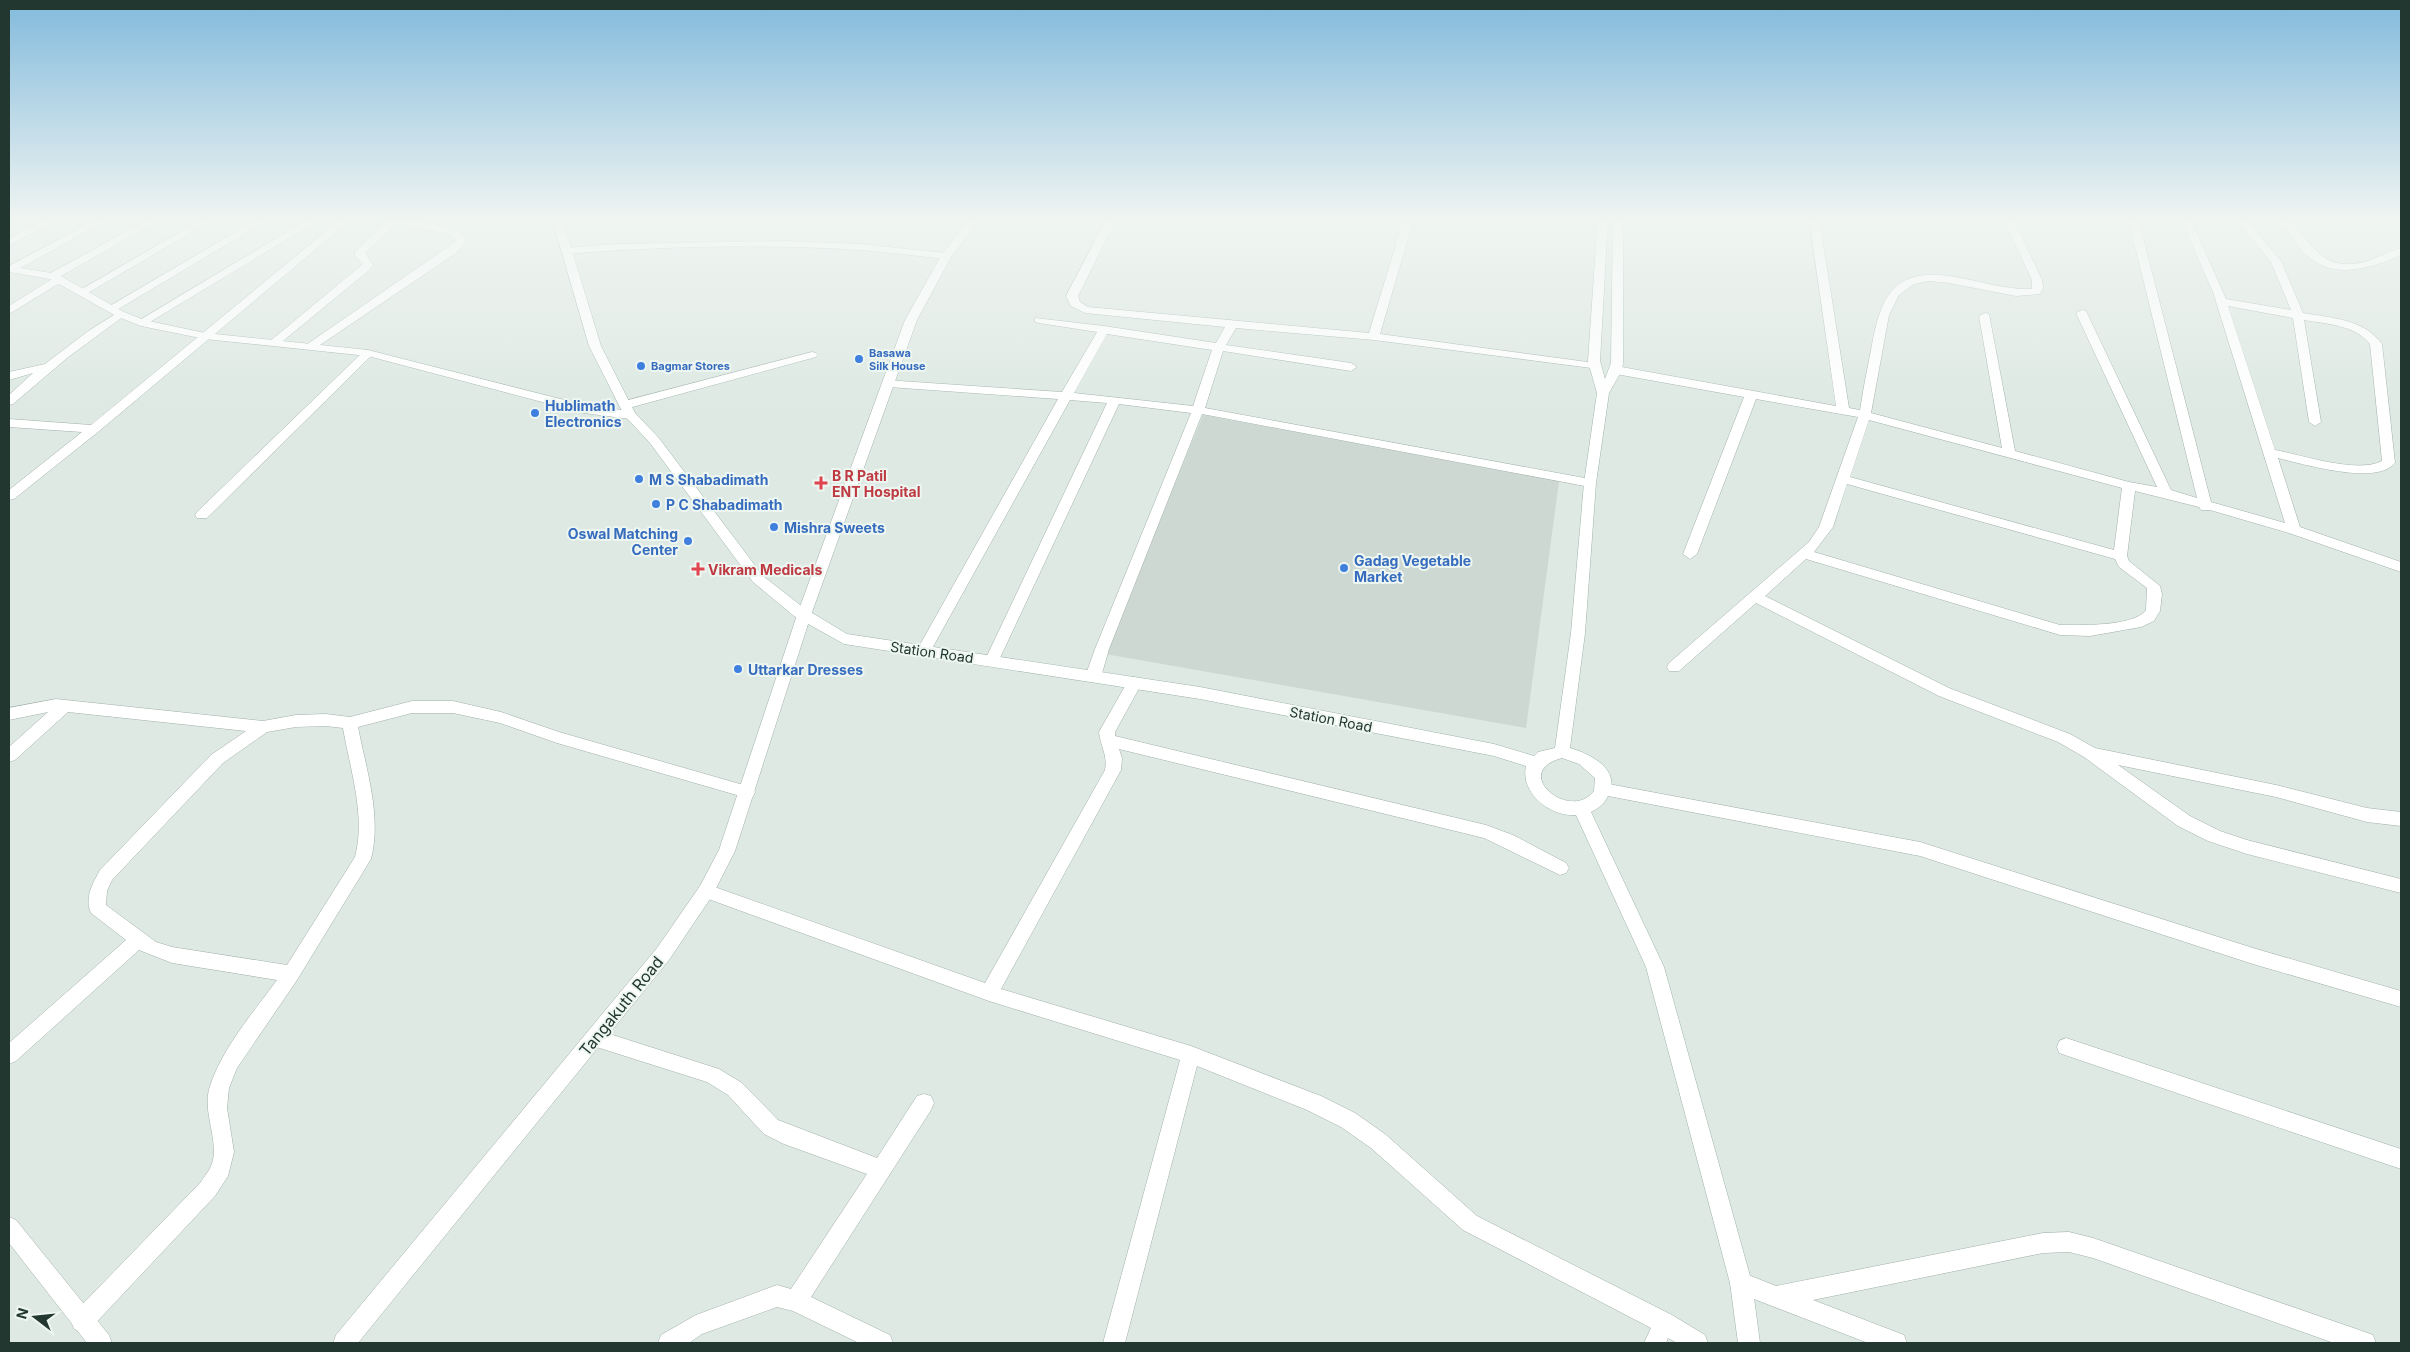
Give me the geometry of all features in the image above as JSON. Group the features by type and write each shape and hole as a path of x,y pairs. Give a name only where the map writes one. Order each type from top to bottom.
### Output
{"street":[{"path":"9,311 51,281"},
{"path":"63,281 115,312 141,323 205,336 368,353 584,409 628,410 812,355"},
{"path":"82,292 101,281"},
{"path":"9,400 47,366 115,312 165,281"},
{"path":"141,323 211,281"},
{"path":"12,491 94,429 272,281"},
{"path":"274,343 349,281"},
{"path":"310,347 407,281"},
{"name":"Station Road","path":"576,281 595,346 628,410 654,440 758,579 773,593 821,628 844,639 1200,693 1494,750 1535,763"},
{"name":"Tangakuth Road","path":"344,1343 663,954 706,891 727,851 804,615 911,320 932,281"},
{"path":"1080,281 1072,296 1075,304 1085,310 1101,313 1374,337 1595,367"},
{"path":"1374,337 1390,281"},
{"path":"1600,281 1595,367 1603,393"},
{"path":"1562,752 1578,634 1590,483 1603,393 1616,370 1617,281"},
{"path":"1823,281 1843,412"},
{"path":"1674,667 1814,546 1826,527 1865,415 1883,315 1888,300 1910,281"},
{"path":"1952,281 2027,293 2036,292 2038,288 2035,281"},
{"path":"2149,281 2206,507"},
{"path":"2212,281 2221,301 2294,530"},
{"path":"2284,281 2298,315 2315,422"},
{"path":"2221,301 2346,324 2367,332 2376,344 2389,463 2384,468 2374,471 2349,469 2270,452"},
{"path":"2082,313 2166,494"},
{"path":"1985,316 2010,454"},
{"path":"1039,320 1351,367"},
{"path":"1093,677 1198,410 1219,347 1233,324"},
{"path":"924,650 1104,329"},
{"path":"202,515 368,353"},
{"path":"9,376 47,366"},
{"path":"1616,370 1865,415 2129,486 2166,494 2206,507 2294,530 2401,567"},
{"path":"889,383 1115,400 1198,410 1590,483"},
{"path":"1690,554 1751,395"},
{"path":"992,660 1115,400"},
{"path":"9,423 94,429"},
{"path":"1843,479 2120,556"},
{"path":"1804,554 2060,630 2077,632 2141,622 2153,611 2155,594 2153,586 2124,564 2120,556 2129,486"},
{"path":"1754,596 1944,692 2064,738 2090,753 2184,821 2214,836 2247,847 2401,886"},
{"path":"989,993 1113,770 1116,760 1114,750 1107,740 1107,732 1134,683"},
{"path":"9,714 65,706 263,727 296,721 326,720 350,723 412,707 453,707 501,718 556,737 747,792"},
{"path":"9,756 65,706"},
{"path":"82,1321 208,1189 221,1169 224,1152 217,1108 219,1088 230,1062 291,974 362,859 368,840 368,823 350,723"},
{"path":"263,727 217,759 106,875 98,891 97,908 150,948 172,955 291,974"},
{"path":"1107,740 1486,832 1507,840 1560,868"},
{"path":"1562,752 1586,759 1597,768 1603,778 1603,789 1599,798 1592,804 1581,808 1556,805 1536,790 1532,781 1531,771 1535,763 1542,757 1562,752"},
{"path":"2090,753 2276,791 2367,815 2401,819"},
{"path":"1603,789 1920,849 2253,956 2401,999"},
{"path":"1581,808 1655,967 1741,1283 1749,1343"},
{"path":"706,891 989,993 1191,1055 1314,1103 1348,1120 1378,1141 1470,1223 1664,1323 1697,1343"},
{"path":"9,1055 138,940"},
{"path":"594,1038 712,1075 735,1089 772,1127 784,1134 881,1169"},
{"path":"2066,1047 2401,1160"},
{"path":"1114,1343 1191,1055"},
{"path":"796,1301 924,1103"},
{"path":"9,1227 101,1343"},
{"path":"1775,1297 2043,1243 2069,1242 2093,1248 2365,1343"},
{"path":"1741,1283 1896,1343"},
{"path":"669,1343 696,1326 756,1302 777,1296 796,1301 882,1343"},
{"path":"1655,1343 1664,1323"}],"shaded area":[{"name":"Gadag Vegetable Market","path":"1203,415 1559,481 1526,728 1105,654"}],"place":[{"name":"Basawa Silk House","path":"859,359"},
{"name":"Bagmar Stores","path":"641,366"},
{"name":"Hublimath Electronics","path":"535,413"},
{"name":"M S Shabadimath","path":"639,479"},
{"name":"B R Patil ENT Hospital","path":"821,483"},
{"name":"P C Shabadimath","path":"656,504"},
{"name":"Mishra Sweets","path":"774,527"},
{"name":"Oswal Matching Center","path":"688,541"},
{"name":"Gadag Vegetable Market","path":"1344,568"},
{"name":"Vikram Medicals","path":"698,569"},
{"name":"Uttarkar Dresses","path":"738,669"}]}
